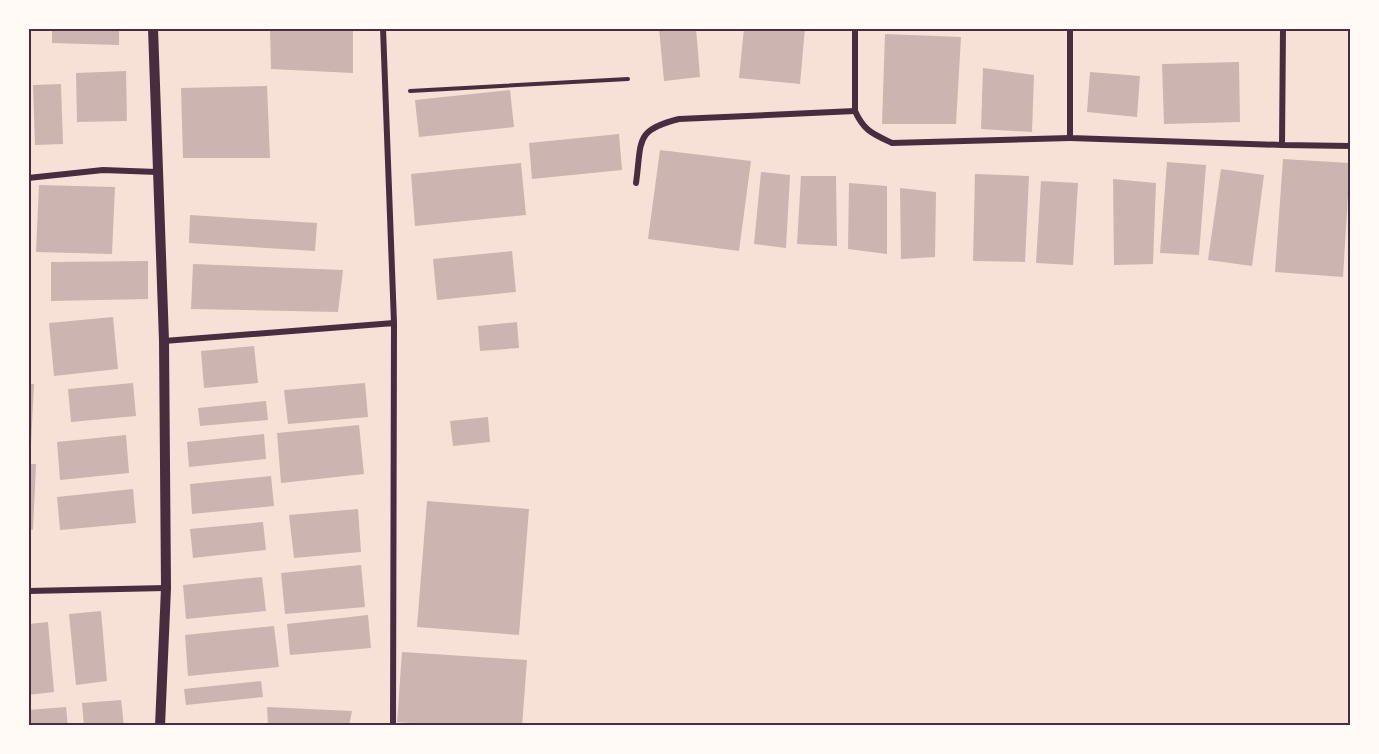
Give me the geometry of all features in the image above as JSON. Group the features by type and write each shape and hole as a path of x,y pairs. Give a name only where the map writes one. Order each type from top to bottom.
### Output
{"street":[{"path":"153,28 164,341 166,588 160,726"},
{"path":"383,28 394,323 393,726"},
{"path":"855,28 855,111 860,122 868,131 892,144 1070,138 1350,146"},
{"path":"1070,28 1070,138"},
{"path":"1282,145 1283,28"},
{"path":"636,183 642,141 646,133 657,124 679,118 855,111"},
{"path":"28,177 103,170 157,172"},
{"path":"164,341 394,323"},
{"path":"28,591 166,588"}],"path":[{"path":"384,93 628,79"}],"building":[{"path":"52,28 119,28 119,45 52,43"},
{"path":"270,28 353,28 353,73 271,69"},
{"path":"659,28 696,28 700,77 664,81"},
{"path":"744,28 805,28 800,84 739,78"},
{"path":"885,34 961,37 956,124 882,124"},
{"path":"1239,62 1240,122 1164,124 1162,64"},
{"path":"983,68 1034,75 1032,132 981,129"},
{"path":"126,71 127,121 77,122 76,73"},
{"path":"1090,72 1140,76 1137,117 1087,112"},
{"path":"61,84 63,144 35,145 33,85"},
{"path":"267,86 270,158 183,158 181,88"},
{"path":"510,90 514,127 419,137 415,100"},
{"path":"619,134 622,170 532,179 529,143"},
{"path":"660,150 751,161 739,251 648,239"},
{"path":"1283,159 1350,163 1343,277 1275,272"},
{"path":"1167,162 1206,165 1199,255 1160,253"},
{"path":"521,163 526,215 415,226 411,174"},
{"path":"1221,169 1264,175 1252,266 1208,260"},
{"path":"761,172 790,175 786,248 754,244"},
{"path":"975,174 1029,176 1025,262 973,261"},
{"path":"801,176 836,176 837,246 797,244"},
{"path":"1113,179 1156,183 1153,264 1114,265"},
{"path":"1041,181 1078,183 1073,265 1036,263"},
{"path":"849,183 887,186 887,254 848,249"},
{"path":"39,185 115,187 112,254 36,252"},
{"path":"900,188 936,192 935,257 901,259"},
{"path":"190,215 317,223 315,251 189,243"},
{"path":"512,251 516,292 437,300 433,259"},
{"path":"148,261 148,299 51,301 51,262"},
{"path":"193,264 343,270 338,312 191,309"},
{"path":"113,317 118,369 54,376 49,323"},
{"path":"517,322 519,348 480,351 478,326"},
{"path":"254,346 258,383 204,388 201,351"},
{"path":"133,383 136,416 71,422 68,389"},
{"path":"365,383 368,417 288,424 284,390"},
{"path":"28,384 34,384 31,445 28,445"},
{"path":"266,401 268,420 200,426 198,408"},
{"path":"488,417 490,442 453,446 450,421"},
{"path":"359,425 364,474 281,483 277,433"},
{"path":"264,434 266,459 189,467 187,442"},
{"path":"126,435 129,473 60,480 57,442"},
{"path":"28,464 36,464 33,530 28,529"},
{"path":"271,476 274,506 192,514 190,484"},
{"path":"133,489 136,523 60,530 57,497"},
{"path":"427,501 529,509 519,635 417,627"},
{"path":"358,509 361,552 294,558 289,515"},
{"path":"263,522 266,550 193,558 190,529"},
{"path":"361,565 365,607 285,614 281,573"},
{"path":"262,577 266,611 186,619 183,585"},
{"path":"101,611 107,681 76,685 69,614"},
{"path":"368,615 371,648 290,655 287,624"},
{"path":"48,622 54,692 28,695 28,624"},
{"path":"274,626 279,667 188,676 185,635"},
{"path":"402,652 527,660 522,726 448,726 397,722"},
{"path":"261,681 263,697 186,705 184,689"},
{"path":"121,700 124,726 84,726 82,703"},
{"path":"66,707 68,726 28,726 28,710"},
{"path":"267,707 352,711 349,726 268,726"}]}
